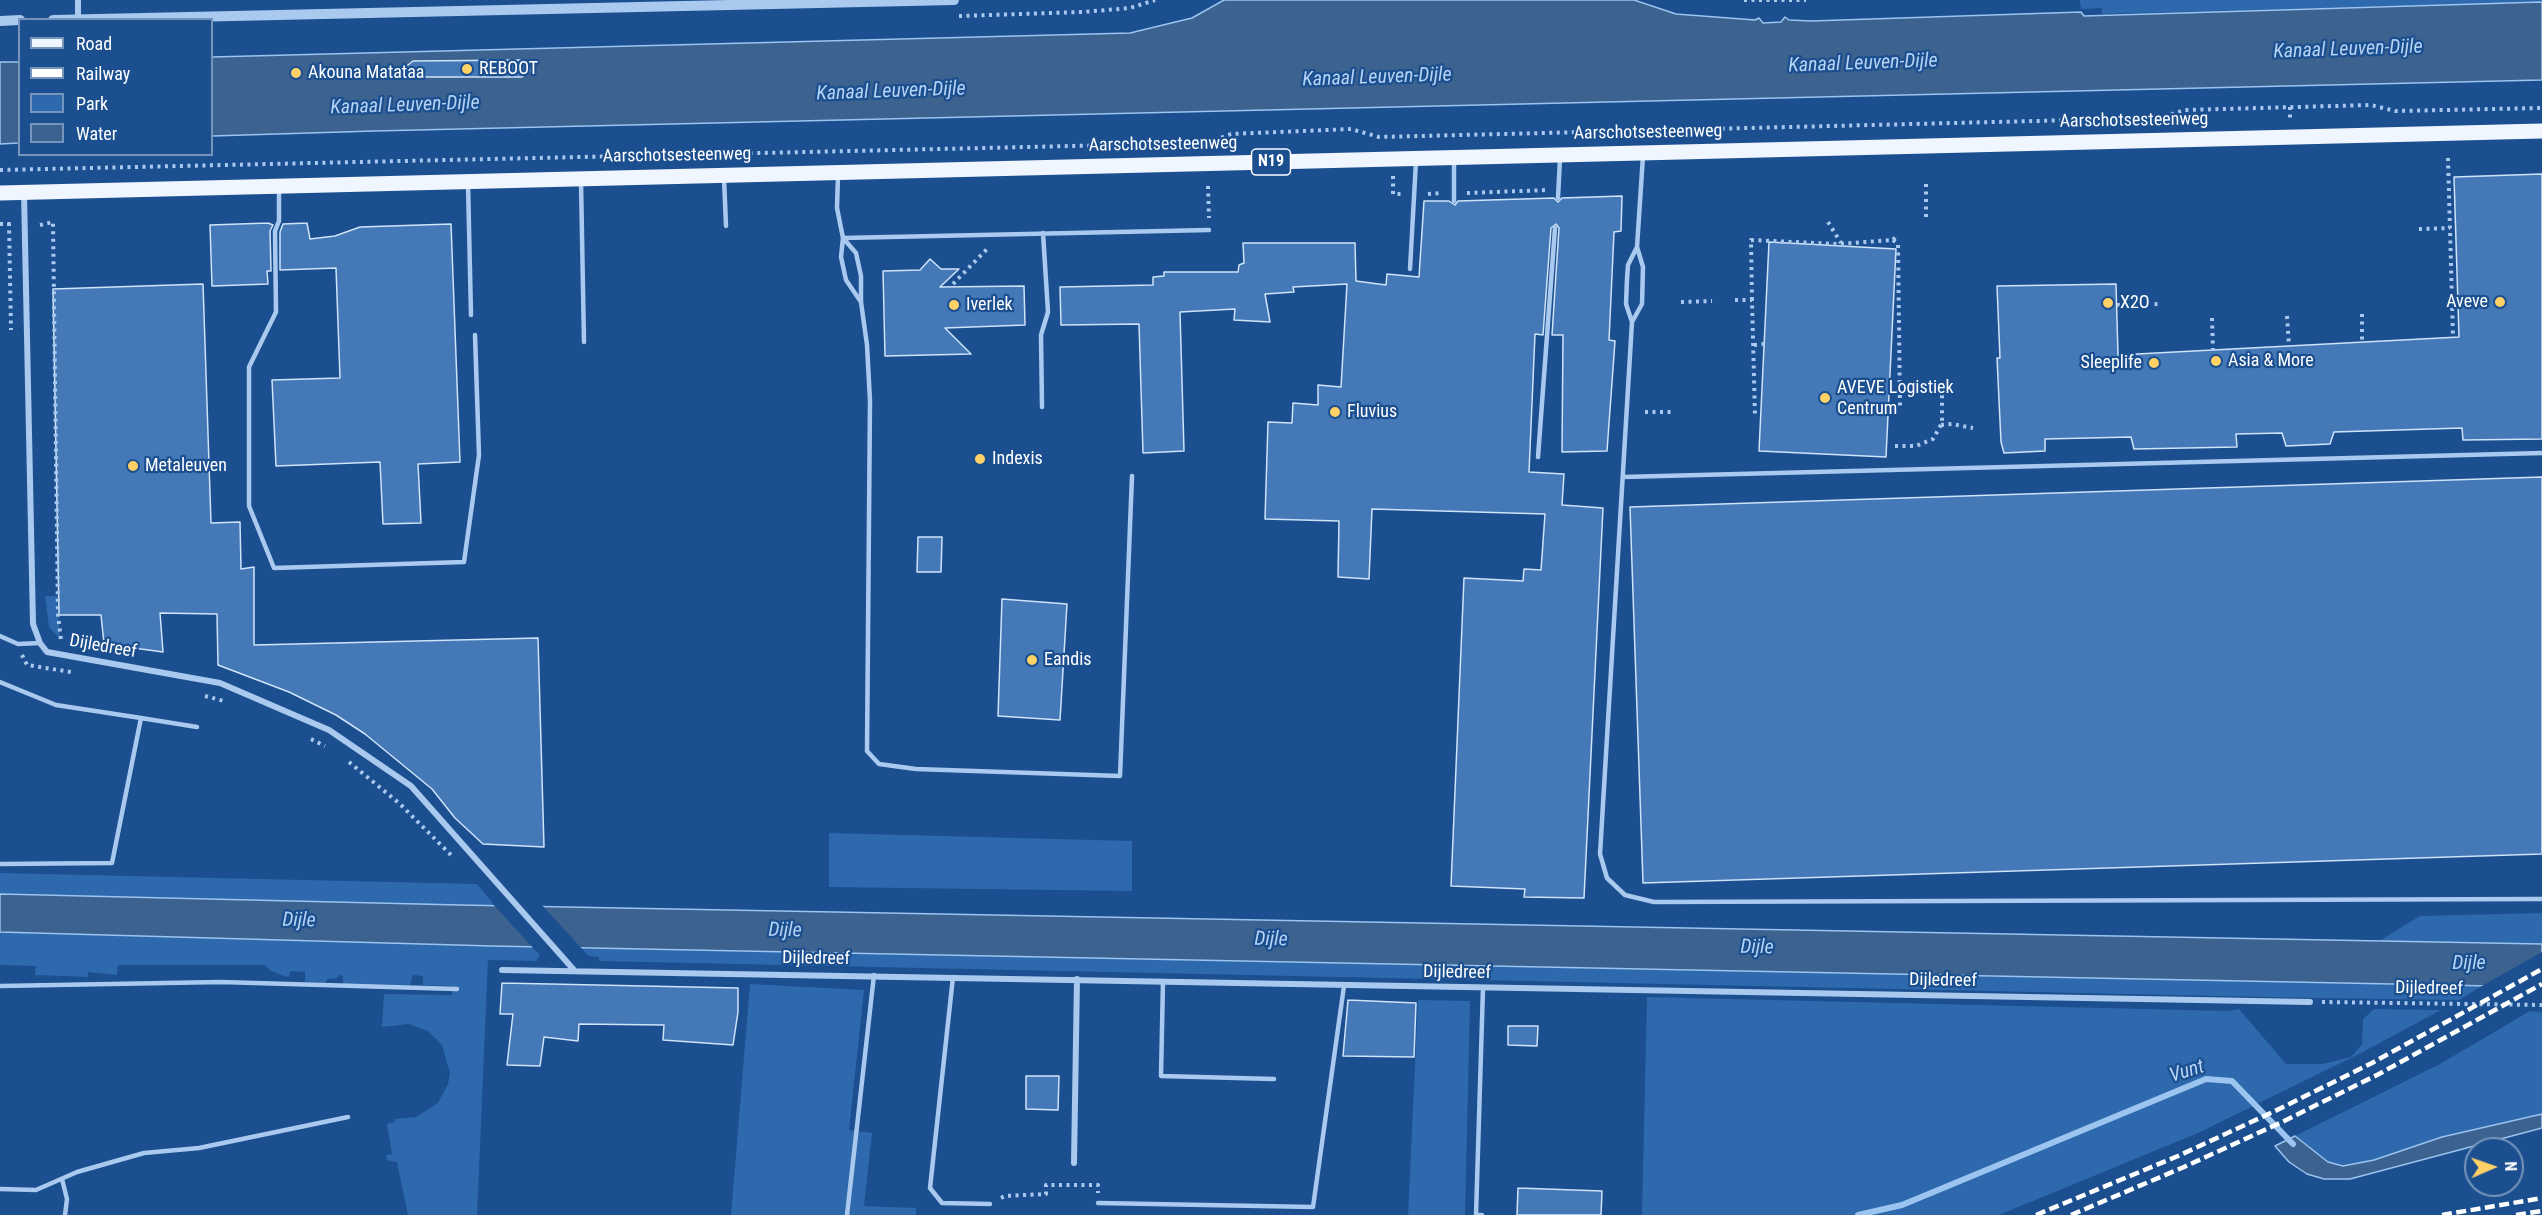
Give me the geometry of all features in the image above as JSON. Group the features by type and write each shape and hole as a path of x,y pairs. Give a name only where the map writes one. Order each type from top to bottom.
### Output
{"main road":[{"name":"Aarschotsesteenweg","path":"0,192 2542,131"}],"street":[{"path":"78,0 78,18"},
{"path":"124,18 954,0"},
{"path":"0,21 18,20"},
{"path":"24,192 33,624 40,643"},
{"name":"Dijledreef","path":"40,643 47,652 220,683 329,730 411,786 574,970"},
{"name":"Dijledreef","path":"502,970 2310,1002"},
{"path":"1074,1163 1077,979"}],"lane":[{"path":"1632,322 1642,304 1643,267 1637,247 1643,153"},
{"path":"1558,198 1560,155"},
{"path":"1410,269 1416,158"},
{"path":"1454,158 1454,201"},
{"path":"838,172 837,208 843,238 841,257 846,280 861,302"},
{"path":"724,175 726,226"},
{"path":"581,178 584,342"},
{"path":"468,181 471,315"},
{"path":"279,186 279,221 275,231 276,312 249,367 249,506 274,568 464,562 479,455 476,335"},
{"path":"1538,457 1555,228"},
{"path":"843,238 1209,230"},
{"path":"1042,407 1041,335 1048,312 1043,233"},
{"path":"843,238 856,253 861,276 861,302 867,345 870,401 867,752 879,764 916,769 1120,776 1132,476"},
{"path":"1637,247 1628,266 1627,279 1626,304 1632,322 1600,854 1607,878 1625,895 1654,902 2542,899"},
{"path":"1623,477 2542,453"},
{"path":"0,636 18,644 40,643"},
{"path":"0,682 56,705 197,727"},
{"path":"0,864 112,863 141,718"},
{"path":"847,1215 873,975"},
{"path":"953,977 930,1188 942,1203 990,1204"},
{"path":"1163,981 1161,1076 1274,1079"},
{"path":"0,986 222,982 457,989"},
{"path":"1098,1203 1313,1207 1344,986"},
{"path":"1482,1215 1476,1215 1483,988"},
{"path":"0,1189 36,1190 62,1179 144,1153 199,1148 348,1117"},
{"path":"62,1179 67,1199 65,1215"}],"path":[{"path":"1744,0 1806,0"},
{"path":"0,170 1207,143 1231,134 1352,129 1379,137 2159,118 2185,110 2290,107 2371,105 2395,111 2542,108"},
{"path":"2290,107 2290,122"},
{"path":"2448,158 2453,337"},
{"path":"1393,172 1393,194 1415,194"},
{"path":"1926,184 1926,219"},
{"path":"1208,186 1209,230"},
{"path":"1466,190 1467,194 1549,189"},
{"path":"1428,194 1441,194 1440,191"},
{"path":"40,225 53,222 58,591 61,640"},
{"path":"1828,222 1841,243"},
{"path":"0,224 9,223"},
{"path":"2419,229 2450,228"},
{"path":"953,284 1001,234"},
{"path":"1893,240 1898,234"},
{"path":"1755,417 1751,240 1841,243 1893,240 1898,244 1900,406"},
{"path":"1735,300 1752,300"},
{"path":"1681,302 1712,301"},
{"path":"2117,305 2161,304"},
{"path":"2362,314 2362,342"},
{"path":"2287,316 2289,346"},
{"path":"2212,318 2213,350"},
{"path":"1754,345 1764,344"},
{"path":"1895,446 1916,446 1933,439 1941,425 1942,392"},
{"path":"1645,412 1674,412"},
{"path":"1941,425 1952,424 1973,428"},
{"path":"24,659 27,665 74,672"},
{"path":"199,694 226,702"},
{"path":"304,736 335,751"},
{"path":"343,758 400,804 457,860"},
{"name":"Dijledreef","path":"2310,1002 2542,1005"},
{"path":"990,1204 1005,1196 1046,1194 1046,1185 1098,1185 1098,1203"}],"green space":[{"path":"2080,0 2542,0 2542,2 2102,14 2102,8 2081,9"},
{"path":"45,596 57,596 60,639 49,627"},
{"path":"829,833 1132,841 1132,891 829,887"},
{"path":"0,873 477,884 495,906 0,894"},
{"path":"2542,913 2542,944 2379,941 2420,916"},
{"path":"0,932 531,946 540,955 536,961 488,960 477,1215 408,1215 397,1162 387,1160 386,1155 392,1154 387,1124 395,1122 395,1119 416,1117 438,1103 448,1084 450,1073 442,1045 428,1031 409,1024 382,1027 384,994 452,995 453,986 423,985 423,976 413,975 410,985 343,984 343,976 338,975 337,978 328,979 325,983 305,982 305,972 290,971 287,977 271,971 265,965 118,965 117,975 88,972 88,977 35,975 36,966 0,965"},
{"path":"581,948 2482,986 2459,1000 2313,998 599,961 599,957 589,956"},
{"path":"750,984 864,990 849,1130 872,1133 864,1206 916,1208 916,1215 731,1215"},
{"path":"1647,997 2228,1011 2239,1009 2286,1064 2322,1064 2351,1057 2362,1044 2363,1019 2374,1009 2441,1010 2361,1053 2198,1133 1999,1215 1642,1215"},
{"path":"1418,1000 1470,1001 1465,1215 1408,1215"},
{"path":"2530,1011 2542,1012 2542,1114 2442,1137 2374,1160 2343,1166 2328,1162 2295,1136 2440,1064"}],"water":[{"name":"Kanaal Leuven-Dijle","path":"1224,0 1634,0 1676,14 1755,20 1759,18 1763,23 1781,22 1785,17 1789,20 1811,21 2081,12 2084,16 2542,2 2542,80 213,136 213,57 1130,33 1192,18"},
{"path":"0,62 18,62 18,143 0,144"},
{"name":"Dijle","path":"0,894 460,905 2542,944 2542,987 492,946 0,932"},
{"path":"2542,1114 2542,1128 2508,1137 2464,1137 2464,1149 2350,1179 2324,1179 2307,1174 2289,1162 2275,1146 2295,1136 2328,1162 2343,1166 2374,1160 2442,1137"}],"pier":[{"path":"492,903 541,904 584,951 534,949"},
{"path":"2542,952 2542,990 2478,989 2482,986"}],"building":[{"name":"REBOOT","path":"522,60 531,70 522,77 393,77 413,61"},
{"path":"2542,174 2542,439 2463,440 2462,428 2334,432 2330,444 2286,446 2282,433 2236,434 2237,447 2134,449 2131,437 2045,439 2045,451 2004,453 2001,442 1997,358 2000,358 1997,286 2116,284 2118,355 2459,337 2454,177"},
{"path":"1622,196 1621,231 1614,232 1609,340 1615,341 1607,451 1562,452 1563,335 1552,335 1559,228 1556,224 1551,228 1543,335 1535,334 1529,472 1564,474 1562,505 1603,508 1584,898 1524,897 1525,889 1451,886 1464,578 1523,581 1524,569 1541,570 1545,514 1372,509 1369,579 1338,577 1339,521 1265,519 1268,422 1292,423 1293,403 1318,405 1318,385 1341,387 1347,284 1293,287 1294,292 1265,294 1270,322 1234,320 1235,309 1180,312 1184,451 1143,453 1139,324 1061,325 1060,287 1153,285 1153,277 1164,276 1164,272 1238,272 1239,265 1244,263 1243,243 1355,243 1356,281 1386,285 1387,274 1419,277 1424,201 1449,201 1455,205 1458,201 1554,198 1558,202 1562,198"},
{"path":"268,223 273,225 270,231 271,271 267,271 268,284 212,286 210,225"},
{"path":"307,223 310,239 335,236 360,227 451,224 460,462 418,464 421,523 383,524 380,462 276,466 272,380 340,378 336,268 280,270 280,232 283,224"},
{"name":"AVEVE Logistiek Centrum","path":"1769,242 1896,249 1886,457 1759,451"},
{"name":"Iverlek","path":"930,259 941,269 959,269 940,287 1024,286 1025,325 945,328 971,354 885,356 883,271 920,270"},
{"path":"203,284 211,523 240,522 241,569 254,567 254,645 538,638 544,847 483,844 455,818 432,789 365,734 336,715 289,692 218,665 217,614 160,613 163,652 104,644 101,615 59,615 53,289"},
{"path":"2542,477 2542,854 1643,883 1630,507"},
{"path":"918,537 942,537 941,572 917,572"},
{"name":"Eandis","path":"1002,599 1067,604 1060,720 998,716"},
{"path":"502,983 738,988 738,1012 733,1045 663,1040 664,1025 579,1024 578,1041 544,1037 540,1066 507,1065 513,1014 500,1014"},
{"path":"1348,1000 1416,1003 1414,1057 1343,1056"},
{"path":"1508,1026 1538,1026 1537,1046 1508,1045"},
{"path":"1026,1076 1059,1076 1058,1110 1026,1109"},
{"path":"1518,1188 1602,1191 1601,1215 1517,1215"}],"waterway":[{"name":"Vunt","path":"1858,1215 1902,1205 2206,1079 2232,1081 2293,1144"}],"railway":[{"path":"2036,1215 2178,1156 2275,1111 2372,1063 2542,969"},
{"path":"2071,1215 2280,1123 2379,1074 2542,984"},
{"path":"2442,1215 2542,1198"},
{"path":"2516,1215 2542,1211"}],"place":[{"name":"REBOOT","path":"467,69"},
{"name":"Akouna Matataa","path":"296,73"},
{"name":"Aveve","path":"2500,302"},
{"name":"X2O","path":"2108,303"},
{"name":"Iverlek","path":"954,305"},
{"name":"Asia & More","path":"2216,361"},
{"name":"Sleeplife","path":"2154,363"},
{"name":"AVEVE Logistiek Centrum","path":"1825,398"},
{"name":"Fluvius","path":"1335,412"},
{"name":"Indexis","path":"980,459"},
{"name":"Metaleuven","path":"133,466"},
{"name":"Eandis","path":"1032,660"}]}
